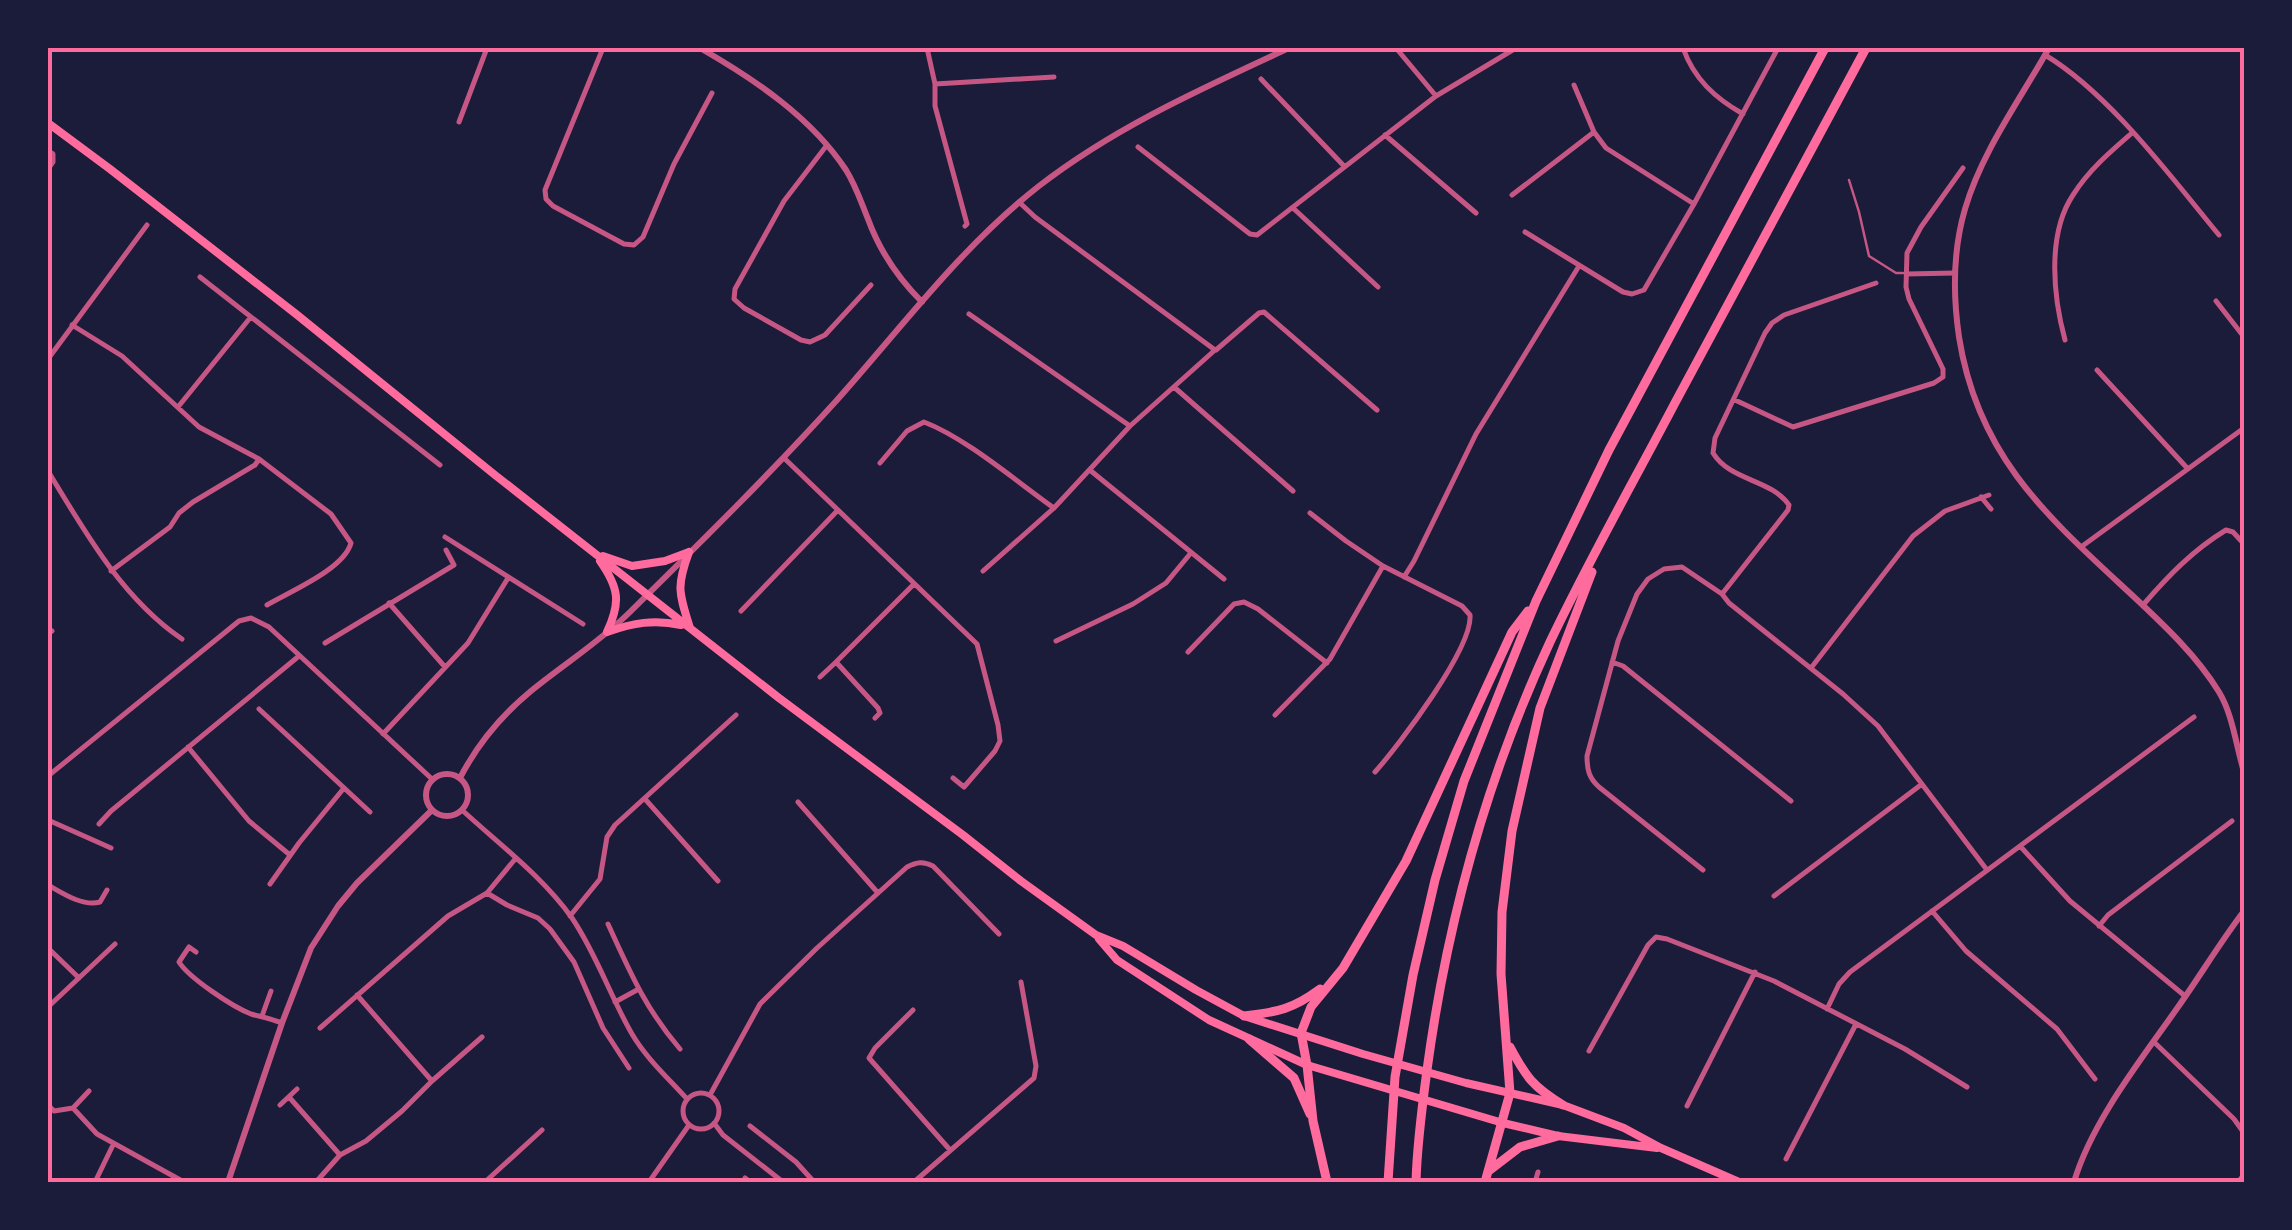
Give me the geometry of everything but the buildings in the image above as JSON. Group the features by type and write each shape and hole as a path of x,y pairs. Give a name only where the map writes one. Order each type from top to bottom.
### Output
{"highway":[{"path":"1388,1182 1395,1077 1412,976 1464,781 1536,601 1609,450 1825,48"},
{"path":"1416,1182 1417,1146 1436,1005 1461,888 1514,727 1550,643 1609,527 1866,48"},
{"path":"1485,1182 1510,1092 1501,974 1502,912 1512,831 1540,708 1609,527"},
{"path":"1326,1182 1300,1033 1311,1008 1343,968 1406,861 1512,632 1536,601"},
{"path":"1244,1016 1272,1013 1299,1004 1328,984"},
{"path":"1249,1039 1294,1078 1313,1121"},
{"path":"1506,1040 1523,1072 1539,1090 1563,1105"},
{"path":"1489,1171 1520,1147 1558,1136"}],"main road":[{"path":"48,123 296,314 646,595 1096,935 1123,946 1244,1016 1466,1083 1563,1105 1624,1128 1739,1182"},
{"path":"594,553 632,566 665,561 689,552"},
{"path":"689,552 680,576 679,594 690,628"},
{"path":"594,553 612,578 617,594 615,614 607,632"},
{"path":"607,632 651,621 690,628"},
{"path":"1096,935 1117,960 1209,1020 1307,1065 1558,1136 1661,1148"}],"street":[{"path":"459,122 487,48"},
{"path":"603,48 545,190 546,199 553,206 624,244 634,245 642,237 674,164 712,93"},
{"path":"700,48 776,97 827,145 858,191 889,264 922,302"},
{"path":"927,48 935,84 935,106 965,226"},
{"path":"460,778 474,753 510,711 607,632 784,458 978,240 1019,202 1130,126 1290,48"},
{"path":"1396,48 1436,96"},
{"path":"1138,147 1256,235 1436,96 1516,48"},
{"path":"1683,48 1710,92 1743,114"},
{"path":"1525,232 1623,292 1639,293 1649,284 1778,48"},
{"path":"2219,235 2132,132 2047,51 1980,168 1964,211 1955,273 1960,345 1972,390 2000,452 2048,516 2185,647 2222,696 2244,772"},
{"path":"935,84 1054,77"},
{"path":"1261,79 1344,166"},
{"path":"1574,85 1594,132 1614,154 1694,204"},
{"path":"1512,195 1594,132"},
{"path":"2065,340 2054,274 2058,234 2070,198 2096,164 2132,132"},
{"path":"1385,135 1476,212"},
{"path":"827,145 784,201 734,298 744,308 810,342 825,335 871,285"},
{"path":"48,151 53,154 48,169"},
{"path":"1735,400 1793,428 1938,381 1944,374 1943,368 1909,300 1907,253 1963,168"},
{"path":"1019,202 1214,350"},
{"path":"1293,208 1378,287"},
{"path":"48,359 148,225"},
{"path":"1404,577 1476,434 1579,266"},
{"path":"1906,274 1955,273"},
{"path":"200,277 440,465"},
{"path":"1722,594 1790,505 1784,498 1720,464 1713,453 1715,438 1772,323 1784,315 1876,283"},
{"path":"2216,300 2244,337"},
{"path":"982,571 1054,508 1130,426 1259,313 1264,312 1377,410"},
{"path":"969,314 1130,426"},
{"path":"178,406 250,318"},
{"path":"72,326 122,356 199,427 259,460 331,514 347,536 347,555 267,605"},
{"path":"2098,370 2188,468"},
{"path":"1174,387 1293,491"},
{"path":"880,462 908,431 924,422 961,442 1054,508"},
{"path":"2081,547 2244,428"},
{"path":"784,458 978,644 1000,741 964,788 952,778"},
{"path":"111,570 170,527 193,502 259,460"},
{"path":"1090,470 1224,580"},
{"path":"48,471 111,570 158,623 182,639"},
{"path":"1811,668 1913,536 1945,511 1985,496 1990,509"},
{"path":"741,611 838,510"},
{"path":"1310,513 1382,566 1462,606 1470,615 1469,632 1416,721 1375,772"},
{"path":"2143,605 2175,568 2217,535 2226,530 2233,532 2244,544"},
{"path":"444,537 583,624"},
{"path":"325,643 454,565 446,550"},
{"path":"1056,642 1166,583 1190,554"},
{"path":"1276,715 1327,663 1382,566"},
{"path":"1703,870 1600,788 1590,776 1587,756 1612,662 1637,594 1654,574 1674,566 1682,567 1722,594 1866,713 1987,870"},
{"path":"383,734 468,643 508,578"},
{"path":"820,678 914,584"},
{"path":"1188,652 1234,604 1244,602 1327,663"},
{"path":"390,603 445,667"},
{"path":"48,776 238,621 256,618 432,780"},
{"path":"99,824 299,656"},
{"path":"836,662 878,708 880,713 875,718"},
{"path":"1612,662 1623,666 1791,801"},
{"path":"259,709 370,812"},
{"path":"570,916 600,879 607,837 615,826 736,715"},
{"path":"1826,1008 1844,978 2194,717"},
{"path":"188,747 249,822 290,856"},
{"path":"447,774 460,778 468,790 462,810 444,816 432,810 426,800 432,780 447,774"},
{"path":"1774,896 1922,784"},
{"path":"270,884 344,788"},
{"path":"645,799 718,881"},
{"path":"798,802 878,893"},
{"path":"228,1182 311,948 357,883 432,810"},
{"path":"462,810 544,884 570,916 595,954 634,1038 687,1098"},
{"path":"48,820 111,848"},
{"path":"2098,926 2108,914 2232,821"},
{"path":"2020,846 2057,890 2185,996"},
{"path":"320,1028 448,916 487,893 516,858"},
{"path":"710,1094 760,1004 796,967 916,862 925,862 940,872 999,934"},
{"path":"48,885 92,904 100,902 106,890"},
{"path":"487,893 538,918 550,929 574,962 603,1028 629,1068"},
{"path":"1932,911 1966,951 2057,1029 2095,1079"},
{"path":"2074,1182 2101,1124 2244,911"},
{"path":"608,924 637,990 680,1049"},
{"path":"1589,1051 1656,937 1756,972 1967,1087"},
{"path":"48,1007 116,944"},
{"path":"196,952 189,947 179,962 183,969 250,1013 282,1023"},
{"path":"48,948 79,978"},
{"path":"1686,1106 1756,972"},
{"path":"914,1182 1034,1078 1036,1066 1021,982"},
{"path":"615,1002 637,990"},
{"path":"262,1016 270,991"},
{"path":"357,995 432,1080"},
{"path":"913,1010 869,1058 950,1150"},
{"path":"1786,1159 1856,1024"},
{"path":"316,1182 340,1155 402,1111 482,1036"},
{"path":"2154,1042 2244,1133"},
{"path":"48,1104 54,1111 74,1108 89,1090"},
{"path":"280,1105 297,1090"},
{"path":"698,1092 710,1094 719,1108 714,1124 699,1129 689,1124 683,1115 687,1098 698,1092"},
{"path":"289,1097 340,1155"},
{"path":"74,1108 97,1134 184,1182"},
{"path":"648,1182 689,1124"},
{"path":"714,1124 783,1182"},
{"path":"750,1126 796,1162 814,1182"},
{"path":"486,1182 542,1130"},
{"path":"94,1182 114,1144"},
{"path":"1535,1182 1538,1172"},
{"path":"2238,1182 2244,1175"},
{"path":"802,1182 810,1176"}],"lane":[{"path":"1848,180 1868,256 1896,273 1906,274"}]}
